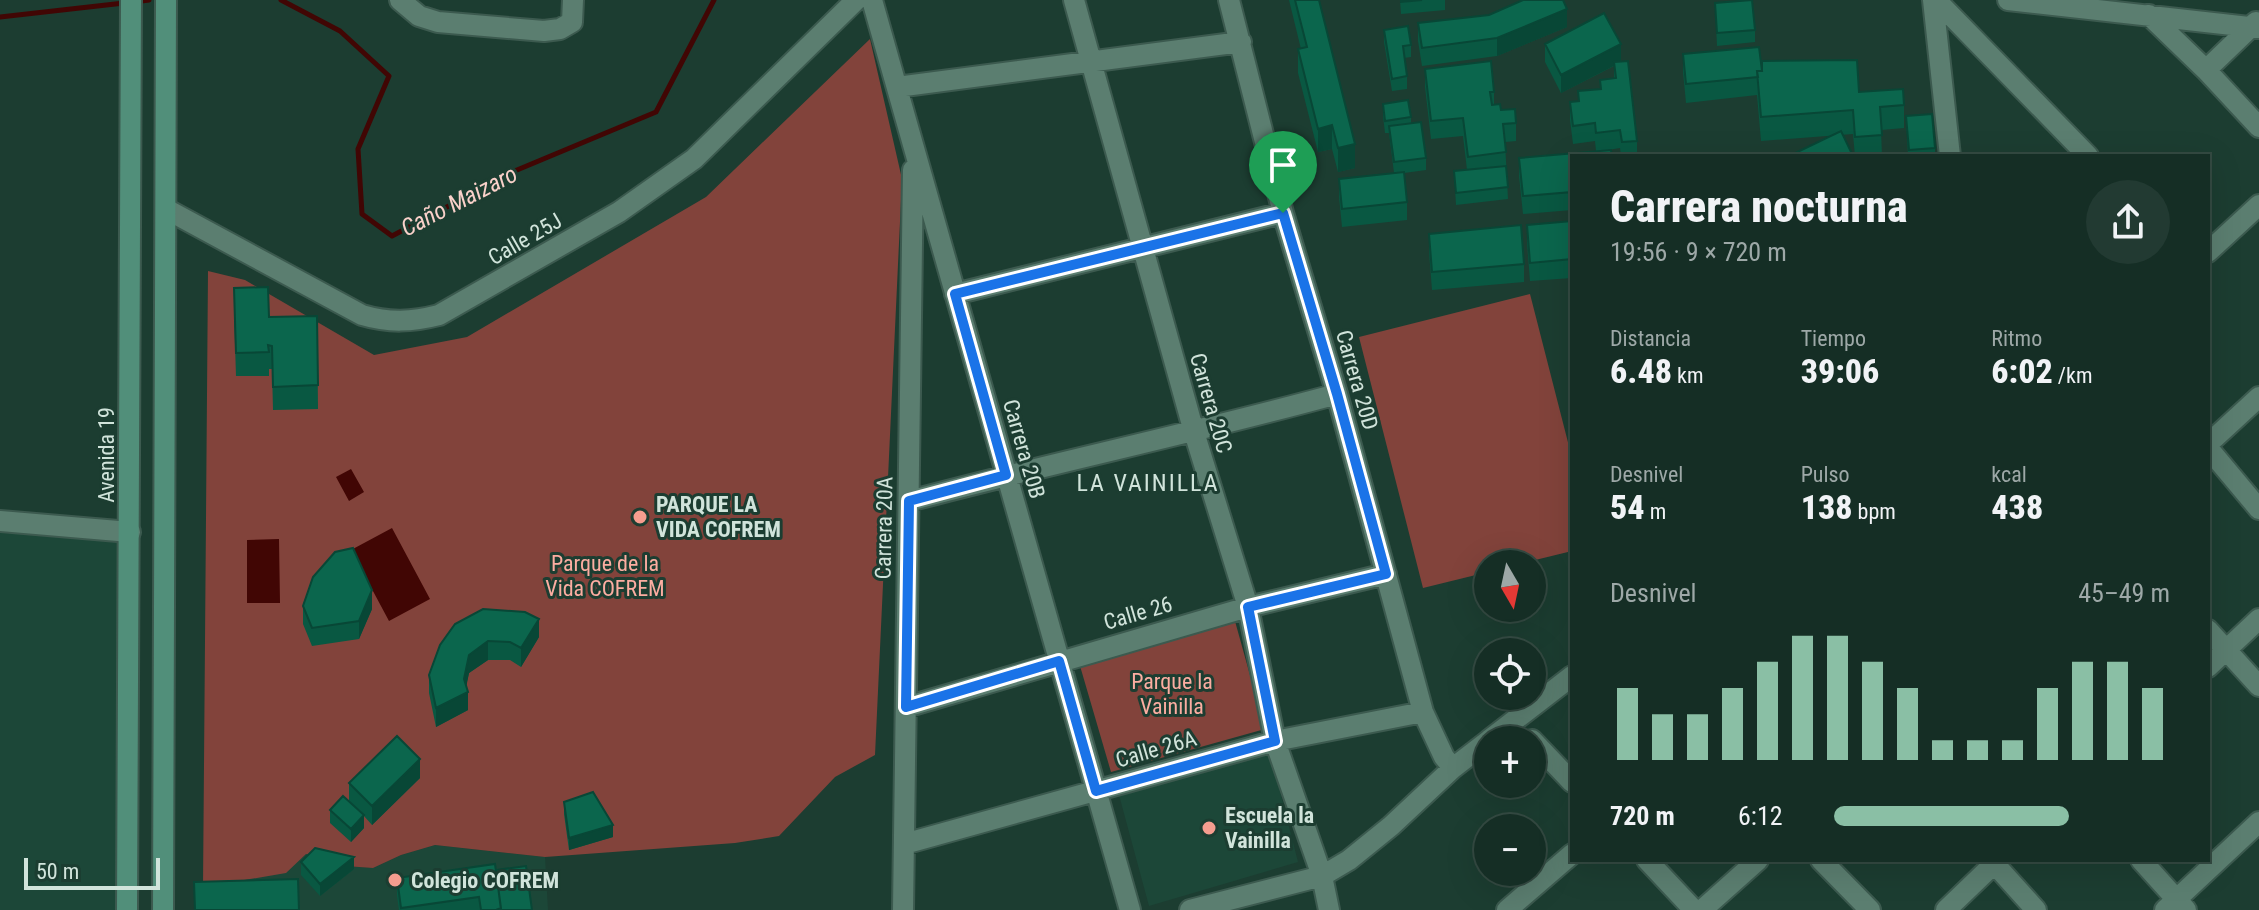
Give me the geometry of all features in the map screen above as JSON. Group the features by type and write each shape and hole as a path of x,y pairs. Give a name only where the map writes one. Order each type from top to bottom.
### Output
{"main road":[{"name":"Avenida 19","path":"127,910 131,0"},
{"path":"163,910 166,0"}],"street":[{"path":"400,0 419,16 438,22 544,31 560,29 572,22 573,0"},
{"name":"Calle 25J","path":"166,209 362,315 393,322 439,315 619,212 694,159 856,0"},
{"name":"Carrera 20B","path":"872,0 1130,910"},
{"name":"Carrera 20C","path":"1074,0 1194,432 1248,607 1275,741 1322,876 1329,910"},
{"name":"Carrera 20D","path":"1229,0 1283,213 1337,394 1423,712 1444,757 1453,768"},
{"path":"1935,0 1950,154"},
{"path":"1935,0 2086,154"},
{"path":"2008,0 2257,25"},
{"path":"2149,15 2259,127"},
{"path":"2206,70 2257,25"},
{"path":"897,87 1241,42"},
{"name":"Carrera 20A","path":"903,910 913,148"},
{"path":"2210,250 2259,205"},
{"path":"955,294 1283,213"},
{"path":"909,501 1337,394"},
{"path":"2210,444 2259,397"},
{"path":"2210,448 2259,509"},
{"path":"0,521 130,532"},
{"name":"Calle 26","path":"906,707 1248,607 1386,574"},
{"path":"2210,665 2259,619"},
{"path":"2210,632 2259,686"},
{"path":"1507,726 1570,678"},
{"name":"Calle 26A","path":"904,844 1275,741 1423,712"},
{"path":"1513,721 1518,726"},
{"path":"1190,910 1322,876 1349,860 1391,826 1474,752"},
{"path":"1546,755 1570,780"},
{"path":"2143,862 2176,906 2259,822"},
{"path":"1513,908 1570,856"},
{"path":"1649,862 1694,910"},
{"path":"1702,910 1756,862"},
{"path":"1823,862 1870,910"},
{"path":"1946,910 1994,862"},
{"path":"1996,862 2036,910"}],"shaded area":[{"path":"351,469 364,492 349,501 336,477"},
{"path":"392,528 430,599 389,621 351,550"},
{"path":"0,533 122,537 120,910 0,910"},
{"path":"279,539 280,603 247,603 247,540"},
{"name":"Escuela la Vainilla","path":"1270,752 1298,862 1149,906 1119,795"},
{"name":"Colegio COFREM","path":"435,845 545,857 548,910 202,910 203,887 306,854 345,866 373,868 401,855"}],"green space":[{"name":"Parque de la Vida COFREM","path":"870,39 902,179 875,755 835,777 779,836 735,843 545,857 435,845 401,855 373,868 345,866 306,854 286,873 203,887 208,271 245,280 374,355 467,337 706,197"},
{"path":"1530,294 1570,450 1570,551 1546,557 1546,550 1474,550 1474,575 1423,588 1359,337"},
{"name":"Parque la Vainilla","path":"1233,614 1265,729 1111,772 1078,659"}],"building":[{"path":"1295,0 1319,0 1355,144 1338,148 1332,125 1318,129 1298,49 1307,47"},
{"path":"1523,0 1563,0 1567,9 1497,38 1422,48 1418,23 1489,15"},
{"path":"1752,0 1755,30 1717,33 1715,3"},
{"path":"1604,13 1621,44 1561,75 1545,44"},
{"path":"1408,26 1411,45 1403,46 1407,76 1392,79 1384,30"},
{"path":"1759,47 1762,71 1757,71 1758,77 1686,84 1683,54"},
{"path":"1857,60 1859,92 1903,89 1904,105 1880,107 1882,135 1855,137 1853,110 1761,117 1757,71 1762,71 1762,61"},
{"path":"1491,61 1492,105 1500,104 1501,110 1515,109 1516,123 1503,124 1506,152 1468,157 1463,118 1431,121 1425,69"},
{"path":"1628,61 1637,141 1622,142 1620,130 1596,133 1595,123 1573,126 1570,102 1579,101 1578,91 1601,89 1600,80 1616,78 1614,62"},
{"path":"1408,100 1411,117 1385,121 1383,104"},
{"path":"1932,114 1935,148 1909,150 1906,116"},
{"path":"1421,122 1426,158 1394,162 1389,126"},
{"path":"1841,131 1852,154 1793,154"},
{"path":"1611,150 1612,154 1570,154 1570,192 1523,196 1519,158"},
{"path":"1506,166 1508,187 1456,193 1454,171"},
{"path":"1404,172 1407,202 1342,209 1339,179"},
{"path":"1570,221 1570,259 1530,263 1527,225"},
{"path":"1521,225 1524,264 1432,272 1429,234"},
{"path":"268,287 269,317 317,316 318,385 273,387 272,346 268,345 269,352 236,353 234,288"},
{"path":"353,548 372,590 359,621 312,628 303,606 313,577 335,552"},
{"path":"483,609 525,612 539,619 521,648 510,642 488,641 469,655 464,679 468,692 436,708 429,675 440,645 455,624"},
{"path":"397,736 420,759 372,806 349,783"},
{"path":"593,792 613,825 569,838 564,802"},
{"path":"343,796 364,815 351,829 330,810"},
{"path":"315,848 354,857 320,884 301,862"},
{"path":"495,864 501,908 481,910 479,897 401,908 397,878"},
{"path":"526,866 532,910 501,910 496,870"},
{"path":"298,879 299,910 195,910 194,882"}],"waterway":[{"name":"Caño Maizaro","path":"134,2 149,0"},
{"name":"Caño Maizaro","path":"281,0 340,31 389,76 358,149 362,214 392,236 517,170 656,112 714,0"},
{"name":"Caño Maizaro","path":"0,17 124,3"}],"place":[{"name":"PARQUE LA VIDA COFREM","path":"640,517"},
{"name":"Escuela la Vainilla","path":"1209,828"},
{"name":"Colegio COFREM","path":"395,880"}],"district":[{"name":"LA VAINILLA","path":"1148,483"}],"route":[{"path":"1283,213 1386,574 1248,607 1275,741 1096,791 1059,661 906,707 909,501 1006,475 955,294 1283,213"}]}
